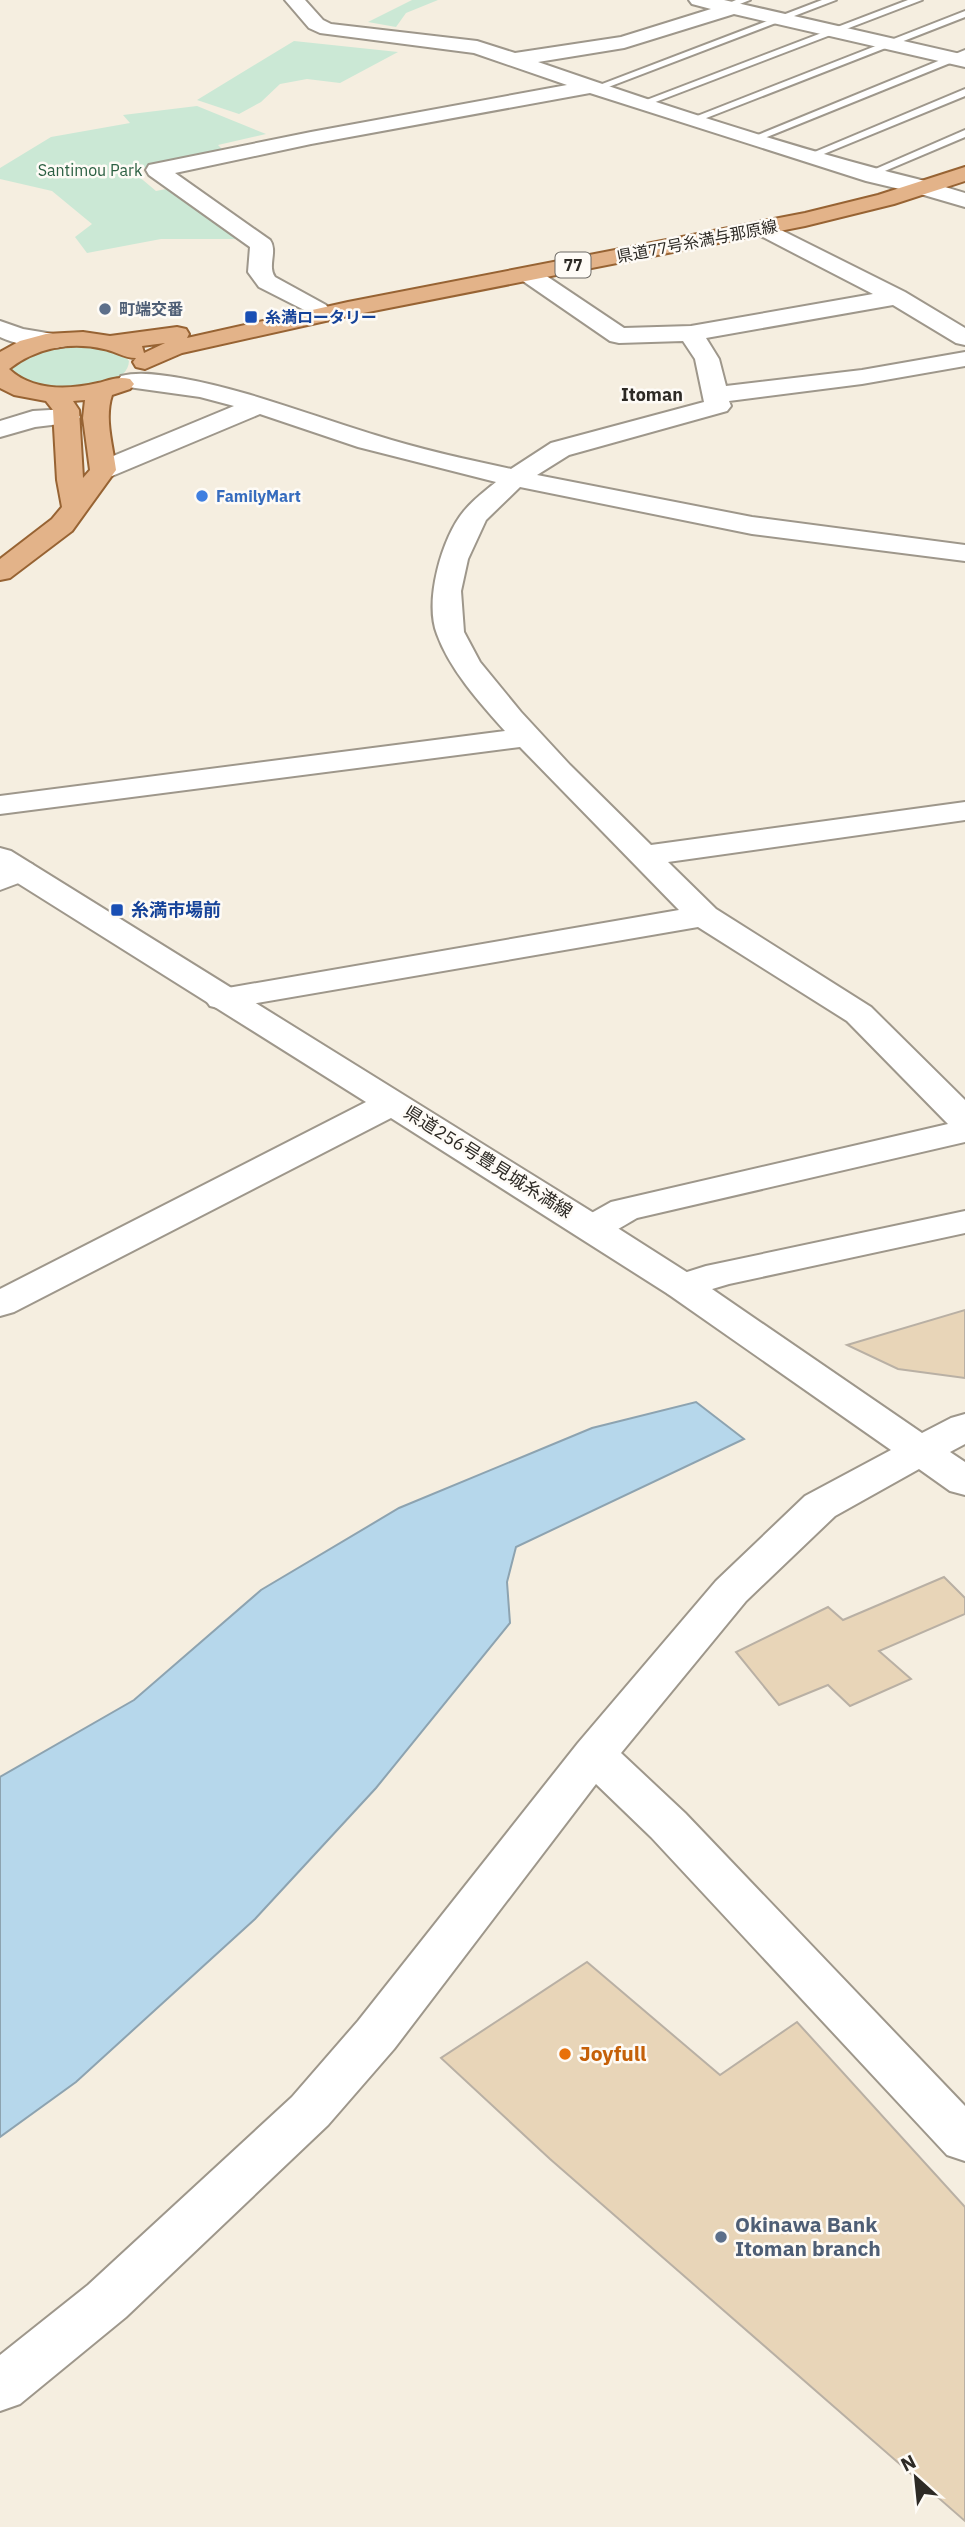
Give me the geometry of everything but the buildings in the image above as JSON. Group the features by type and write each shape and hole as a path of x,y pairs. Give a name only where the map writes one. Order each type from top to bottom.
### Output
{"main road":[{"name":"県道77号糸満与那原線","path":"139,369 159,353 183,346 383,302 763,228 925,188 965,174"},
{"name":"県道77号糸満与那原線","path":"110,343 383,302"},
{"name":"77","path":"56,341 110,343 136,353 139,369 101,391 54,394 3,367 38,344 56,341"},
{"path":"0,572 62,525 103,470 96,417 96,399 101,391"},
{"path":"54,394 67,417 70,480 75,506"}],"street":[{"path":"295,0 316,24 327,29 477,47 591,88 692,120 965,200"},
{"path":"699,0 735,5 781,19 888,44 960,57"},
{"path":"515,60 624,42 735,5"},
{"path":"318,310 267,282 260,272 261,245 157,170 311,138 591,88"},
{"path":"763,228 897,297 965,338"},
{"path":"528,274 619,336 691,333 897,297"},
{"path":"0,328 18,336 56,341"},
{"path":"691,333 707,359 718,406 560,449 515,478 474,516 454,559 447,591 450,632 467,665 559,772 704,916 859,1014 965,1120"},
{"path":"716,395 862,377 965,359"},
{"path":"139,369 169,383 261,404 397,450 515,478 703,517 965,553"},
{"path":"103,470 261,404"},
{"path":"0,429 33,419 67,417"},
{"path":"0,805 529,737"},
{"path":"645,856 965,811"},
{"name":"県道256号豊見城糸満線","path":"7,870 393,1103 592,1228 682,1286 965,1482"},
{"path":"222,999 704,916"},
{"path":"0,1304 393,1103"},
{"path":"592,1228 624,1210 965,1130"},
{"path":"682,1286 720,1274 965,1222"},
{"path":"0,2387 107,2301 310,2111 376,2035 594,1754 731,1591 820,1506 965,1427"},
{"path":"594,1754 668,1825 965,2140"}],"lane":[{"path":"591,88 831,0"},
{"path":"641,104 917,0"},
{"path":"692,120 965,14"},
{"path":"753,139 960,57"},
{"path":"810,156 965,92"},
{"path":"869,174 965,133"}],"green space":[{"path":"412,0 438,0 406,13 396,27 368,22"},
{"path":"294,41 398,52 340,83 307,79 280,84 261,102 239,114 197,100"},
{"name":"Santimou Park","path":"197,106 266,134 218,145 226,153 131,170 156,191 171,188 239,239 161,239 87,253 75,237 92,224 52,191 0,179 0,168 51,137 130,123 123,115"},
{"path":"93,345 123,354 129,361 126,371 105,383 76,388 35,385 13,375 11,368 14,361 55,346"}],"water":[{"path":"696,1402 744,1439 516,1547 507,1582 510,1623 376,1788 255,1919 76,2082 0,2137 0,1777 134,1700 261,1590 399,1508 592,1428"}],"place":[{"name":"町端交番","path":"105,309"},
{"name":"糸満ロータリー","path":"251,317"},
{"name":"FamilyMart","path":"202,496"},
{"name":"糸満市場前","path":"117,910"},
{"name":"Joyfull","path":"565,2054"},
{"name":"Okinawa Bank Itoman branch","path":"721,2237"}],"district":[{"name":"Itoman","path":"652,395"}]}
